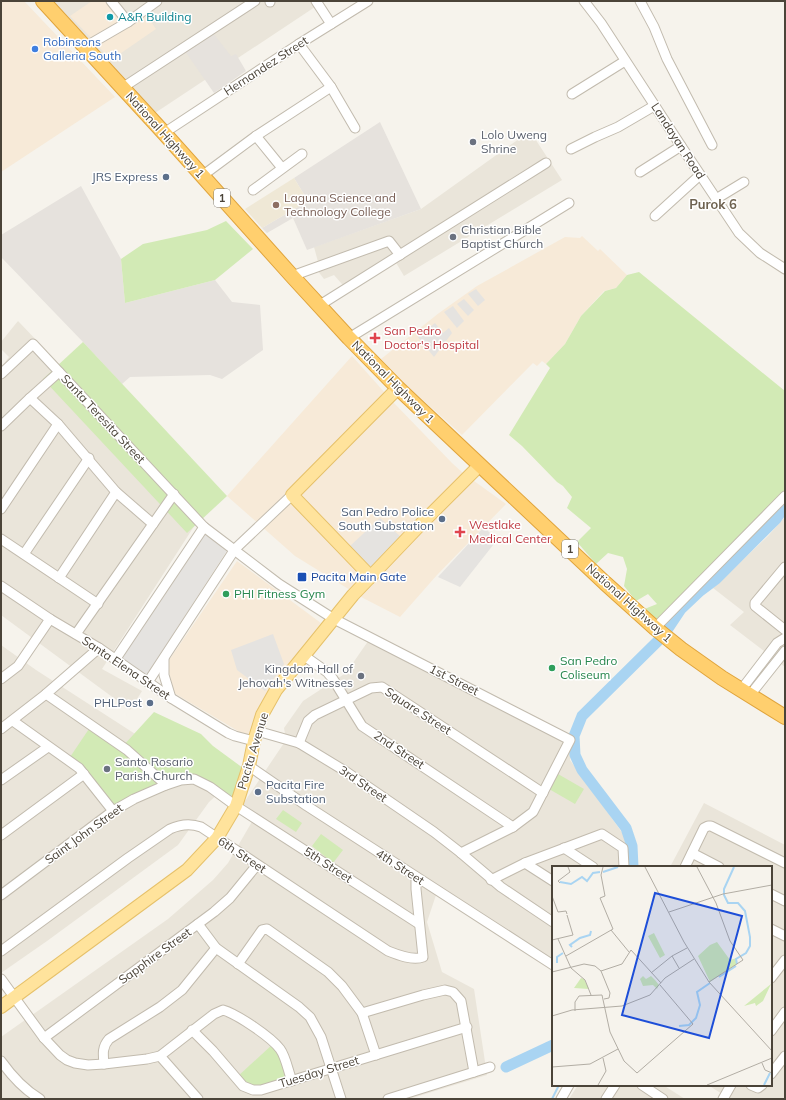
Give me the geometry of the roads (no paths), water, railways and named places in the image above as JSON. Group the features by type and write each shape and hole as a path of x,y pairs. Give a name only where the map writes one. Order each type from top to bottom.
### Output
{"highway":[{"name":"National Highway 1","path":"43,1 292,276 349,338 398,388 660,632 694,658 785,717"}],"main road":[{"path":"371,577 292,496 398,388"},
{"name":"Pacita Avenue","path":"1,1008 187,870 217,838 236,806 249,766 262,715 272,696 303,655 353,595 480,465"}],"street":[{"path":"111,1 128,22"},
{"path":"85,47 128,22 157,1"},
{"path":"122,88 255,1"},
{"path":"316,1 331,24"},
{"name":"Hernandez Street","path":"164,133 299,44 368,1"},
{"name":"Landayan Road","path":"584,1 601,23 654,106 739,233 760,254 785,269"},
{"path":"640,1 654,27 667,59 712,145"},
{"path":"299,44 331,87 355,128"},
{"path":"572,94 625,61"},
{"path":"202,176 256,136 331,87"},
{"path":"571,149 618,127 654,106"},
{"path":"256,136 282,168"},
{"path":"640,172 681,146"},
{"path":"253,190 302,154"},
{"path":"320,305 546,163"},
{"path":"655,216 700,175"},
{"path":"716,199 744,182"},
{"path":"349,338 569,203"},
{"path":"292,276 389,241 400,255"},
{"name":"Santa Teresita Street","path":"1,374 33,344 204,527"},
{"path":"1,426 59,372"},
{"path":"30,398 58,424 116,492 153,524"},
{"path":"1,509 58,424"},
{"path":"24,554 88,458"},
{"path":"59,578 116,492"},
{"path":"76,634 174,494"},
{"path":"148,682 235,549 292,496"},
{"path":"660,632 785,496"},
{"path":"115,660 204,527"},
{"name":"1st Street","path":"204,527 235,549 279,584 334,619 570,740 533,812 513,827 461,853"},
{"path":"1,539 98,604"},
{"path":"785,567 755,606 785,630"},
{"name":"Santa Elena Street","path":"1,586 50,619 99,648 171,698 228,733 235,736 256,736"},
{"path":"1,678 18,666 50,619"},
{"path":"745,692 777,644 785,638"},
{"path":"1,729 46,694 99,648"},
{"path":"745,692 785,651"},
{"name":"2nd Street","path":"303,655 327,672 362,726 513,827"},
{"path":"164,659 164,675 171,698"},
{"name":"Square Street","path":"299,743 308,721 314,714 371,688 382,688 543,793"},
{"path":"46,694 127,750 166,785"},
{"path":"12,721 79,768 113,811"},
{"name":"3rd Street","path":"256,736 299,743 434,832 461,853 491,880 552,921"},
{"path":"1,780 48,747"},
{"name":"4th Street","path":"249,766 307,806 552,964"},
{"path":"1,835 84,774"},
{"name":"Saint John Street","path":"1,895 113,811 134,798 166,785 180,780 194,779 210,787 236,806"},
{"name":"5th Street","path":"236,806 419,924"},
{"name":"6th Street","path":"1,952 170,829 186,824 201,827 388,951 398,955 418,959 423,957 416,877"},
{"path":"686,866 704,828 708,826 711,826 785,863"},
{"path":"491,880 525,863 602,834 623,848 624,866"},
{"path":"564,848 591,866"},
{"path":"692,853 717,866"},
{"path":"525,863 552,880"},
{"name":"Sapphire Street","path":"44,1038 214,912 230,898 257,865"},
{"path":"772,894 785,901"},
{"path":"198,924 216,948 299,1007 310,1018 321,1037 341,1099"},
{"path":"238,964 262,930 267,929 328,972 342,986 362,1013 376,1055"},
{"path":"772,930 785,936"},
{"path":"104,1064 103,1051 105,1044 160,1007 182,990 216,948"},
{"path":"775,966 785,960"},
{"path":"1,979 44,1038 60,1055 67,1060 88,1065 147,1059 160,1056 192,1030 214,1014 223,1010 228,1011 274,1042 281,1050 292,1081"},
{"path":"362,1013 423,995 445,990 453,992 461,1001 467,1027 474,1072"},
{"path":"772,1029 785,1012"},
{"name":"Tuesday Street","path":"192,1030 213,1051 243,1086 253,1090 261,1090 467,1027"},
{"path":"160,1056 198,1099"},
{"path":"772,1073 785,1056"},
{"path":"2,1065 28,1096 40,1099"},
{"path":"388,1099 490,1067"},
{"path":"561,1099 568,1086"},
{"path":"606,1099 614,1086"},
{"path":"643,1086 648,1095 663,1099"},
{"path":"723,1099 730,1086"}],"waterway":[{"path":"633,866 632,846 626,828 582,770 575,755 574,736 582,716 663,636 681,609 700,591 716,579 776,519 785,506"},
{"path":"506,1067 552,1045"},
{"path":"552,1099 558,1086"}],"place":[{"name":"A&R Building","path":"110,17"},
{"name":"Robinsons Galleria South","path":"35,49"},
{"name":"Lolo Uweng Shrine","path":"473,142"},
{"name":"JRS Express","path":"166,177"},
{"name":"Laguna Science and Technology College","path":"276,205"},
{"name":"Christian Bible Baptist Church","path":"453,237"},
{"name":"San Pedro Doctor's Hospital","path":"375,338"},
{"name":"San Pedro Police South Substation","path":"442,519"},
{"name":"Westlake Medical Center","path":"460,532"},
{"name":"Pacita Main Gate","path":"302,577"},
{"name":"PHI Fitness Gym","path":"226,594"},
{"name":"San Pedro Coliseum","path":"552,668"},
{"name":"Kingdom Hall of Jehovah's Witnesses","path":"361,676"},
{"name":"PHLPost","path":"150,703"},
{"name":"Santo Rosario Parish Church","path":"107,769"},
{"name":"Pacita Fire Substation","path":"258,792"}],"district":[{"name":"Purok 6","path":"713,204"}]}
